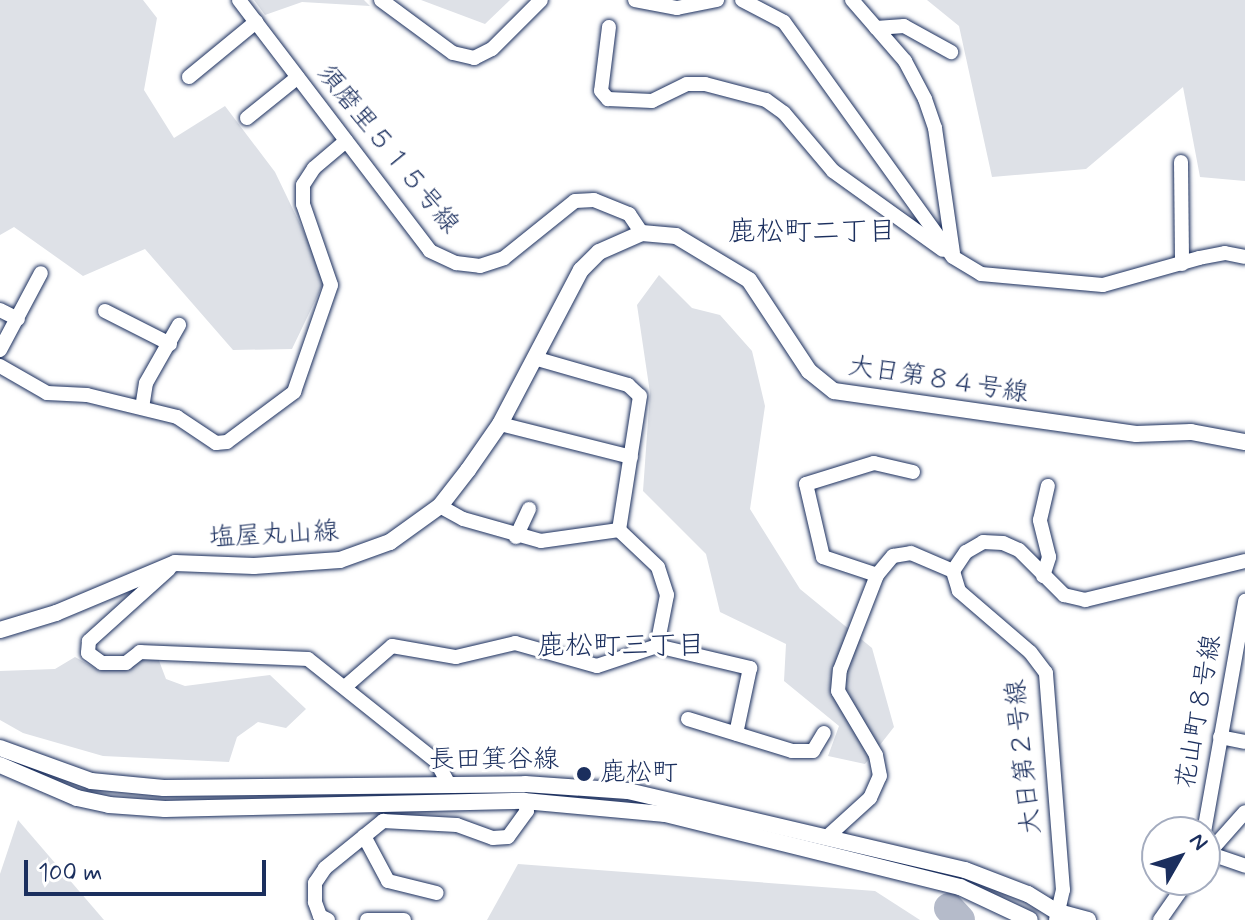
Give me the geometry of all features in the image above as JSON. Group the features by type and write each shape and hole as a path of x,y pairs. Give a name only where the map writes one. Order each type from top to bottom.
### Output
{"street":[{"name":"須磨里５１５号線","path":"239,0 430,251 456,263 480,266 504,258 575,201 594,200 629,214 642,233"},
{"path":"381,0 453,53 474,58 492,49 541,0"},
{"path":"635,0 677,8 717,0"},
{"path":"742,0 784,22 953,257"},
{"path":"852,0 905,61 935,128 953,257"},
{"path":"189,77 256,22"},
{"path":"876,28 904,26 951,52"},
{"path":"609,27 601,91 608,99 652,101 687,84 705,84 766,100 833,171 981,274 1103,285 1225,253 1245,257"},
{"path":"247,118 298,77"},
{"path":"0,366 47,393 87,395 177,417 216,443 227,442 294,392 331,285 303,204 303,185 314,168 346,141"},
{"path":"1181,162 1182,264"},
{"name":"塩屋丸山線","path":"0,630 56,613 175,563 254,566 340,560 390,542 440,506 500,424 581,270 599,252 642,233"},
{"name":"大日第８４号線","path":"642,233 676,236 749,280 809,371 834,391 1136,434 1191,432 1245,442"},
{"path":"0,350 41,273"},
{"path":"0,310 18,319"},
{"path":"105,311 170,344"},
{"path":"142,408 146,383 179,325"},
{"path":"534,358 628,385 640,396 619,530"},
{"path":"500,424 631,457"},
{"path":"877,575 823,557 806,484 874,463 913,472"},
{"path":"1043,576 1049,557 1040,520 1048,486"},
{"path":"440,506 516,537 573,540 619,530"},
{"path":"516,537 529,509"},
{"path":"619,530 658,567 667,595 657,646"},
{"path":"827,837 870,798 880,776 876,755 838,691 840,670 877,575 893,556 911,553 953,571 966,552 983,542 1019,550 1064,595 1085,600 1245,561"},
{"path":"175,563 89,641 88,653 102,663 126,663 140,652 308,659 346,686 436,761 449,784"},
{"name":"大日第２号線","path":"953,571 959,591 1030,652 1046,673 1062,917"},
{"name":"花山町８号線","path":"1207,816 1245,601"},
{"path":"346,686 392,646 456,657 515,643 573,664 597,666 657,646 750,668 736,734"},
{"path":"688,719 802,751 813,751 824,733"},
{"path":"1220,737 1245,742"},
{"name":"長田箕谷線","path":"0,748 68,775 118,785 449,784 628,791 965,870 1062,917 1088,920"},
{"name":"長田箕谷線","path":"0,765 77,798 165,809 524,801 665,814 960,887 1030,920"},
{"path":"328,920 320,916 315,902 315,883 325,868 383,821 457,825 493,838 508,837 527,811 524,801"},
{"path":"1221,839 1245,812"},
{"path":"364,836 388,881 437,893"},
{"path":"1221,859 1245,866"},
{"path":"1160,920 1177,896"},
{"path":"367,920 404,920"}],"shaded area":[{"path":"0,0 143,0 157,18 144,90 174,138 225,106 275,172 326,278 292,349 233,350 145,249 83,276 14,227 0,235"},
{"path":"254,0 364,0 370,6 302,2 265,15"},
{"path":"421,0 510,0 485,24"},
{"path":"927,0 1245,0 1245,181 1200,177 1183,87 1086,169 992,177 959,26"},
{"path":"659,275 692,308 720,315 752,351 765,406 750,509 800,589 872,648 894,727 865,764 828,756 839,726 784,681 786,644 720,612 706,554 643,491 650,393 637,305"},
{"path":"75,657 98,670 129,668 140,657 158,658 166,679 185,686 270,675 306,709 286,728 258,722 237,737 229,762 103,756 23,733 0,720 0,671 55,669"},
{"path":"18,820 104,920 0,920 0,874"},
{"path":"518,864 875,891 920,920 487,920"}],"waterway":[{"path":"949,908 960,920"}],"place":[{"name":"鹿松町","path":"584,774"}],"district":[{"name":"鹿松町二丁目","path":"812,233"},
{"name":"鹿松町三丁目","path":"621,647"}]}
